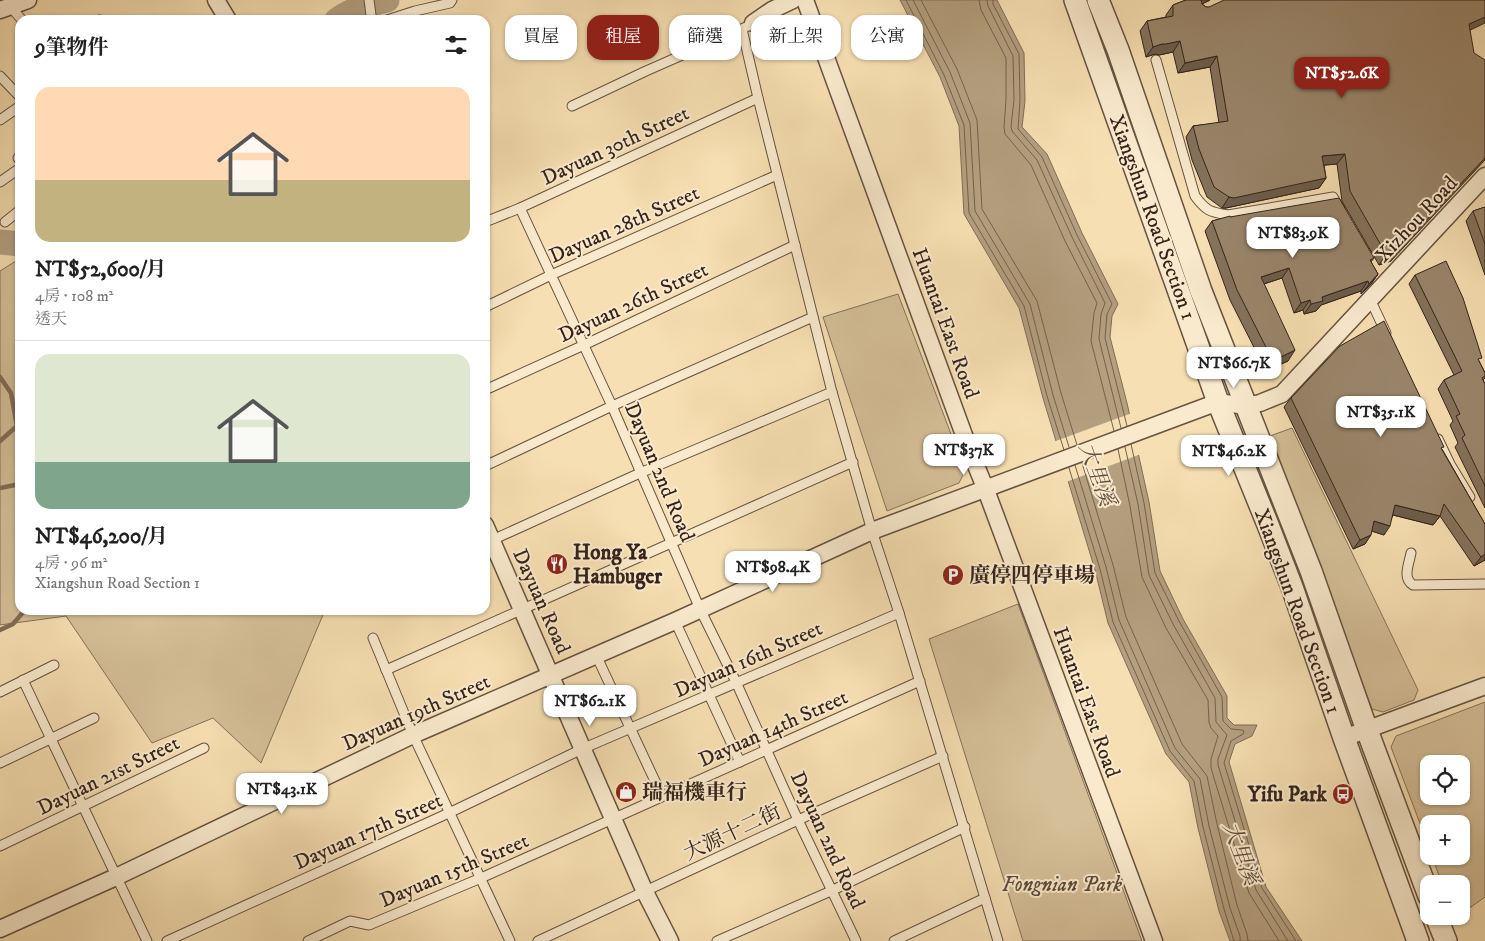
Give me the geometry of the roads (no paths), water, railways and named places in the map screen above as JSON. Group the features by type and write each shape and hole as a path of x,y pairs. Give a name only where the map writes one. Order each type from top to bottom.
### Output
{"street":[{"path":"6,8 28,0"},
{"path":"216,0 225,15"},
{"path":"748,26 772,10 793,0"},
{"name":"Huantai East Road","path":"805,0 968,446 1154,941"},
{"name":"Xiangshun Road Section 1","path":"1075,0 1218,402 1268,525 1418,941"},
{"name":"Xiangshun Road Section 1","path":"1098,0 1118,50 1201,291 1302,549 1421,875"},
{"name":"Xizhou Road","path":"1246,406 1260,404 1282,394 1370,299 1381,281 1485,176"},
{"path":"1218,402 1246,406"},
{"name":"Dayuan 19th Street","path":"0,929 116,877 413,735 675,621 872,531 1218,402"},
{"name":"Dayuan Road","path":"490,545 522,608 645,892 670,941"},
{"path":"1344,738 1485,686"},
{"path":"1440,925 1446,941"}],"lane":[{"path":"369,0 370,15"},
{"path":"403,15 451,1"},
{"path":"6,8 18,15"},
{"path":"572,106 748,26 758,98 832,392 872,531 920,681 998,941"},
{"path":"1156,60 1195,196 1204,209 1217,214 1228,215 1333,197 1342,213"},
{"path":"0,76 15,92"},
{"name":"Dayuan 30th Street","path":"490,220 520,208 758,98"},
{"path":"0,120 15,110"},
{"path":"0,182 15,172"},
{"name":"Dayuan 28th Street","path":"490,305 550,275 777,175"},
{"name":"Dayuan 2nd Road","path":"520,208 612,406 700,609 736,682 798,820 856,941"},
{"path":"5,222 15,214"},
{"name":"Dayuan 26th Street","path":"490,388 794,245"},
{"path":"1370,299 1391,342"},
{"path":"490,464 612,406 813,317"},
{"path":"490,540 640,473 832,392"},
{"path":"1433,429 1450,464 1470,497"},
{"path":"386,670 853,462"},
{"path":"1411,553 1406,577 1408,582 1413,585 1485,584"},
{"name":"Dayuan 16th Street","path":"582,749 899,613"},
{"path":"675,621 740,762"},
{"path":"373,638 413,735 451,812 510,941"},
{"path":"596,655 662,796"},
{"path":"0,692 54,665"},
{"path":"23,680 147,941"},
{"name":"Dayuan 14th Street","path":"613,818 920,681"},
{"path":"0,762 94,718"},
{"name":"Dayuan 21st Street","path":"0,846 204,748"},
{"name":"Dayuan 17th Street","path":"167,941 451,812 582,749"},
{"name":"大源十二街","path":"538,941 798,820 943,756"},
{"name":"Dayuan 15th Street","path":"308,941 350,921 369,926 613,818"},
{"path":"717,941 831,891 964,827"},
{"path":"894,941 986,898"}],"water":[{"name":"大里溪","path":"900,0 997,0 1024,53 1025,101 1022,127 1047,154 1082,233 1118,304 1112,316 1110,337 1149,502 1160,571 1183,619 1227,696 1227,718 1234,725 1257,725 1252,736 1235,744 1229,762 1266,887 1302,941 1230,941 1219,911 1198,828 1189,782 1166,754 1108,623 1095,570 1043,398 1019,308 964,214 959,126 940,77 923,44 923,15 908,15"}],"waterway":[{"path":"346,15 361,7 387,0"},
{"path":"0,242 15,244"},
{"path":"0,377 11,393 15,415"},
{"path":"0,441 15,428"},
{"path":"0,488 15,485"},
{"path":"0,630 13,624 21,615"}],"place":[{"name":"Hong Ya Hambuger","path":"557,564"},
{"name":"廣停四停車場","path":"953,575"},
{"name":"瑞福機車行","path":"626,792"},
{"name":"Yifu Park","path":"1343,794"}],"park label":[{"name":"Fongnian Park","path":"1062,884"}]}
